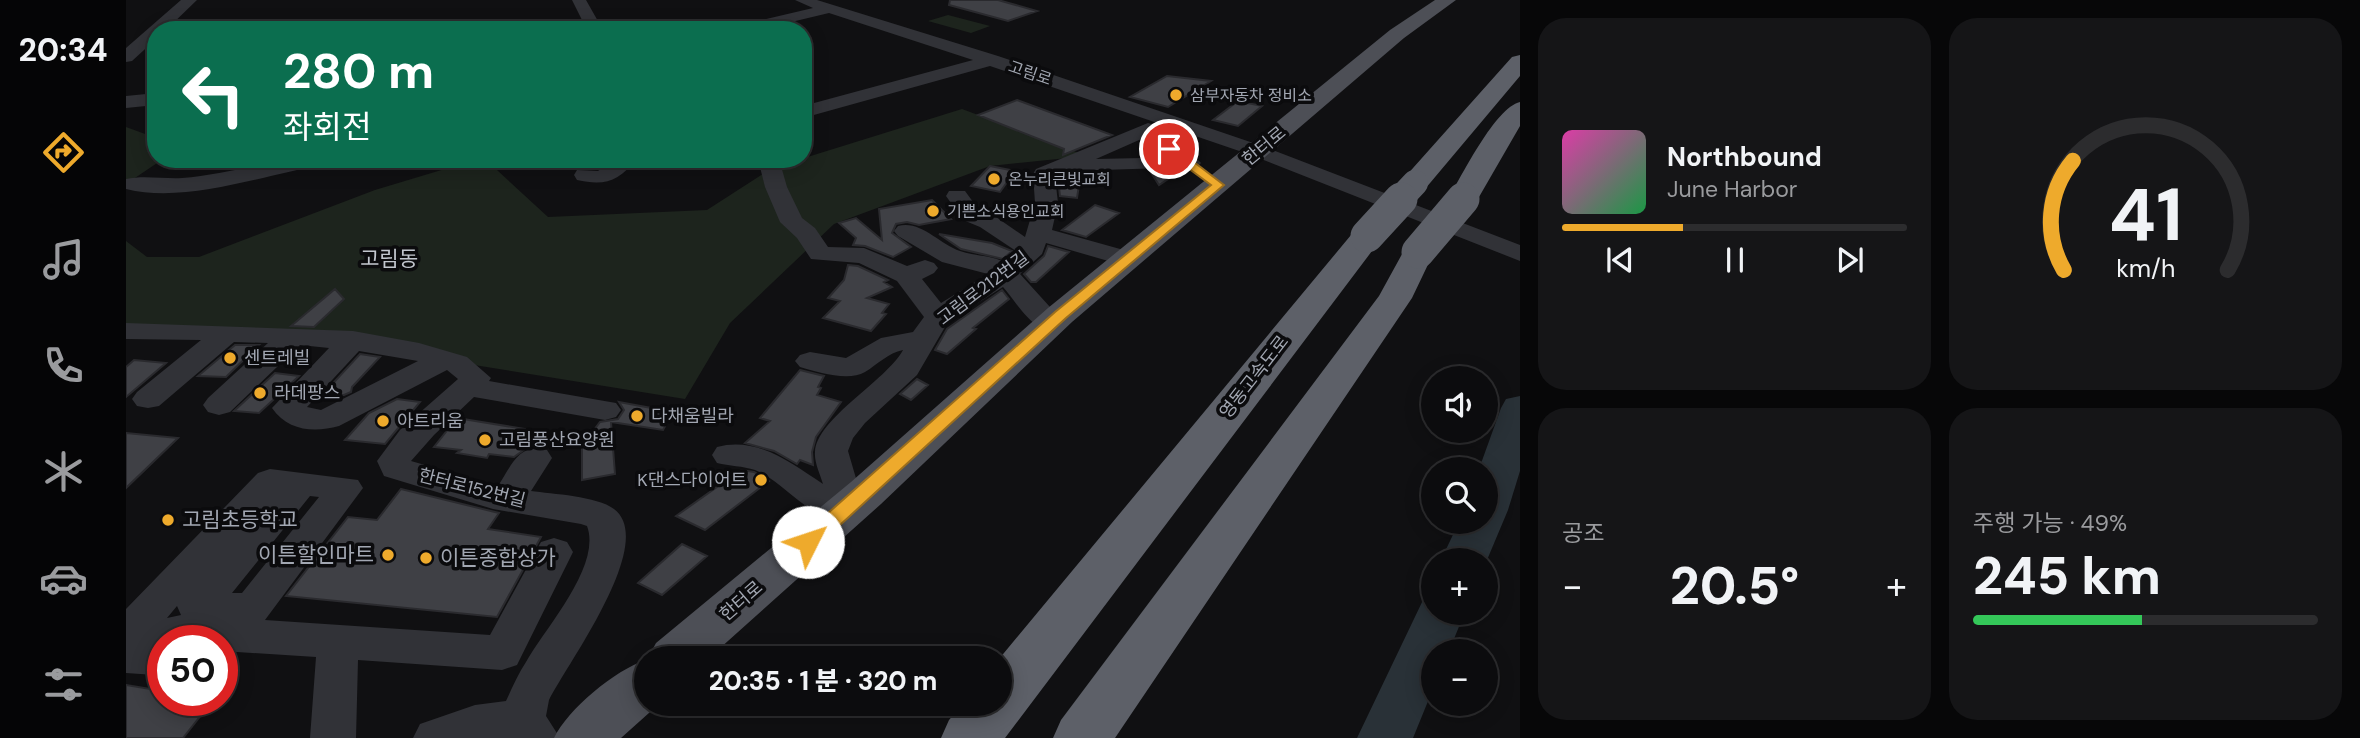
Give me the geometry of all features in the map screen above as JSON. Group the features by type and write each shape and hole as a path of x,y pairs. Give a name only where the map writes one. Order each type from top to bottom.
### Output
{"highway":[{"name":"영동고속도로","path":"1012,684 1367,236 1520,62"},
{"path":"1082,738 1395,298 1418,251 1464,197 1520,109"},
{"name":"영동고속도로","path":"970,738 987,716"}],"main road":[{"name":"한터로","path":"688,646 847,509 1050,324 1129,259 1204,174 1258,151 1397,34 1447,0"},
{"path":"582,738 634,692"}],"street":[{"path":"166,21 190,0"},
{"path":"579,0 590,21"},
{"name":"고림로","path":"802,0 992,60 1156,124 1258,151 1515,252"},
{"path":"775,21 829,8"},
{"path":"126,57 147,38"},
{"path":"812,109 992,60"},
{"path":"126,102 147,100"},
{"path":"1061,166 1156,124"},
{"path":"1156,124 1149,135 1204,174"},
{"path":"1061,166 1204,174"},
{"name":"고림로212번길","path":"847,509 832,462 831,451 836,436 906,369 930,329 1005,273 1037,241 1049,196 1044,174 1061,166"},
{"path":"133,184 156,187 197,184 278,168"},
{"path":"585,176 602,178 615,168"},
{"path":"771,168 792,222 806,233 820,254 864,256 906,276 930,329 882,346 851,368 810,361"},
{"path":"957,196 971,215 988,222 1014,241 1037,241 1129,259"},
{"path":"906,230 951,257 991,265 1005,273 1050,324"},
{"path":"906,276 951,257"},
{"path":"148,399 227,333"},
{"path":"134,337 227,333 353,340 468,368 476,378 468,387"},
{"path":"219,405 292,337"},
{"path":"353,340 288,408 301,419 328,419 443,360"},
{"path":"468,387 605,410"},
{"name":"한터로152번길","path":"468,387 423,426 394,461 396,468 507,499 586,512 602,517 610,534 604,570 524,706 516,727"},
{"path":"729,455 765,461 822,501 847,509"},
{"path":"507,499 535,458"},
{"path":"126,636 270,481 346,488 252,610 200,625"},
{"path":"238,636 502,653 554,552"},
{"path":"333,738 338,642"},
{"path":"126,656 147,657"},
{"path":"436,738 516,727"}],"shaded area":[{"path":"948,15 990,26 971,33 928,21"},
{"path":"962,109 1087,156 990,166 834,224 730,323 685,399 443,360 353,340 126,331 126,241 147,257 199,257 375,190 448,168 495,168 548,217 707,210 772,168 812,168 812,156"},
{"path":"126,127 147,135 147,168 150,168 126,184"}],"building":[{"path":"950,0 998,0 1037,11 1008,21 949,5"},
{"path":"1167,76 1211,81 1168,107 1130,97"},
{"path":"1017,100 1112,135 1063,155 1064,149 978,115"},
{"path":"1238,101 1262,106 1238,126 1213,120"},
{"name":"온누리큰빛교회","path":"990,166 1015,171 1000,192 971,186"},
{"path":"1150,171 1180,171 1159,185"},
{"path":"1081,173 1077,198 1060,196 1058,178"},
{"path":"932,200 951,219 919,225 907,222 896,224 892,233 911,247 893,257 865,246 853,245 856,238 839,223 856,218 882,240 879,209"},
{"path":"1095,205 1119,213 1086,237 1062,230"},
{"path":"939,234 992,243 1012,251 1003,259 961,249"},
{"path":"1048,246 1069,252 1036,282 1031,282 1024,274 1044,256"},
{"path":"848,265 858,266 888,280 884,282 892,287 867,298 889,304 882,313 886,314 871,331 823,318 840,301 828,298 844,280"},
{"path":"335,289 344,299 314,327 291,326"},
{"path":"1002,290 1009,299 973,328 976,329 947,354 935,350 947,329"},
{"name":"센트레빌","path":"235,345 259,345 226,377 198,376"},
{"path":"360,354 380,357 352,387 351,392 344,395 323,394"},
{"path":"134,360 166,363 126,397 126,367"},
{"path":"800,370 824,376 817,395 841,402 816,437 812,452 813,465 800,460 797,464 774,451 745,443 770,421 760,418"},
{"name":"라데팡스","path":"275,373 299,376 259,413 234,411"},
{"path":"917,379 928,385 911,400 900,394"},
{"name":"아트리움","path":"397,399 420,402 385,444 345,440 369,413"},
{"path":"619,402 673,412 663,430 611,422 615,474 582,480 582,446 600,422 618,419 624,410"},
{"name":"고림풍산요양원","path":"457,418 537,431 525,449 514,457 489,454 487,458 457,453 461,450 434,447"},
{"path":"126,433 178,438 126,488"},
{"path":"741,470 754,472 769,481 705,530 676,516"},
{"path":"401,489 499,513 488,529 541,537 497,617 286,596 348,517 377,520"},
{"path":"682,544 707,556 662,595 638,583"},
{"path":"126,685 147,688 147,716 200,716 183,738 126,738"}],"waterway":[{"path":"1498,474 1520,408"},
{"path":"1469,548 1476,534"},
{"path":"1385,738 1435,625"}],"place":[{"name":"삼부자동차 정비소","path":"1176,95"},
{"name":"온누리큰빛교회","path":"994,179"},
{"name":"기쁜소식용인교회","path":"933,211"},
{"name":"센트레빌","path":"230,358"},
{"name":"라데팡스","path":"260,393"},
{"name":"다채움빌라","path":"637,416"},
{"name":"아트리움","path":"383,421"},
{"name":"고림풍산요양원","path":"485,440"},
{"name":"K댄스다이어트","path":"761,480"},
{"name":"고림초등학교","path":"168,520"},
{"name":"이튼할인마트","path":"388,555"},
{"name":"이튼종합상가","path":"426,558"}],"district":[{"name":"고림동","path":"389,259"}],"route":[{"path":"808,542 866,493 1060,315 1218,185 1169,149"}]}
